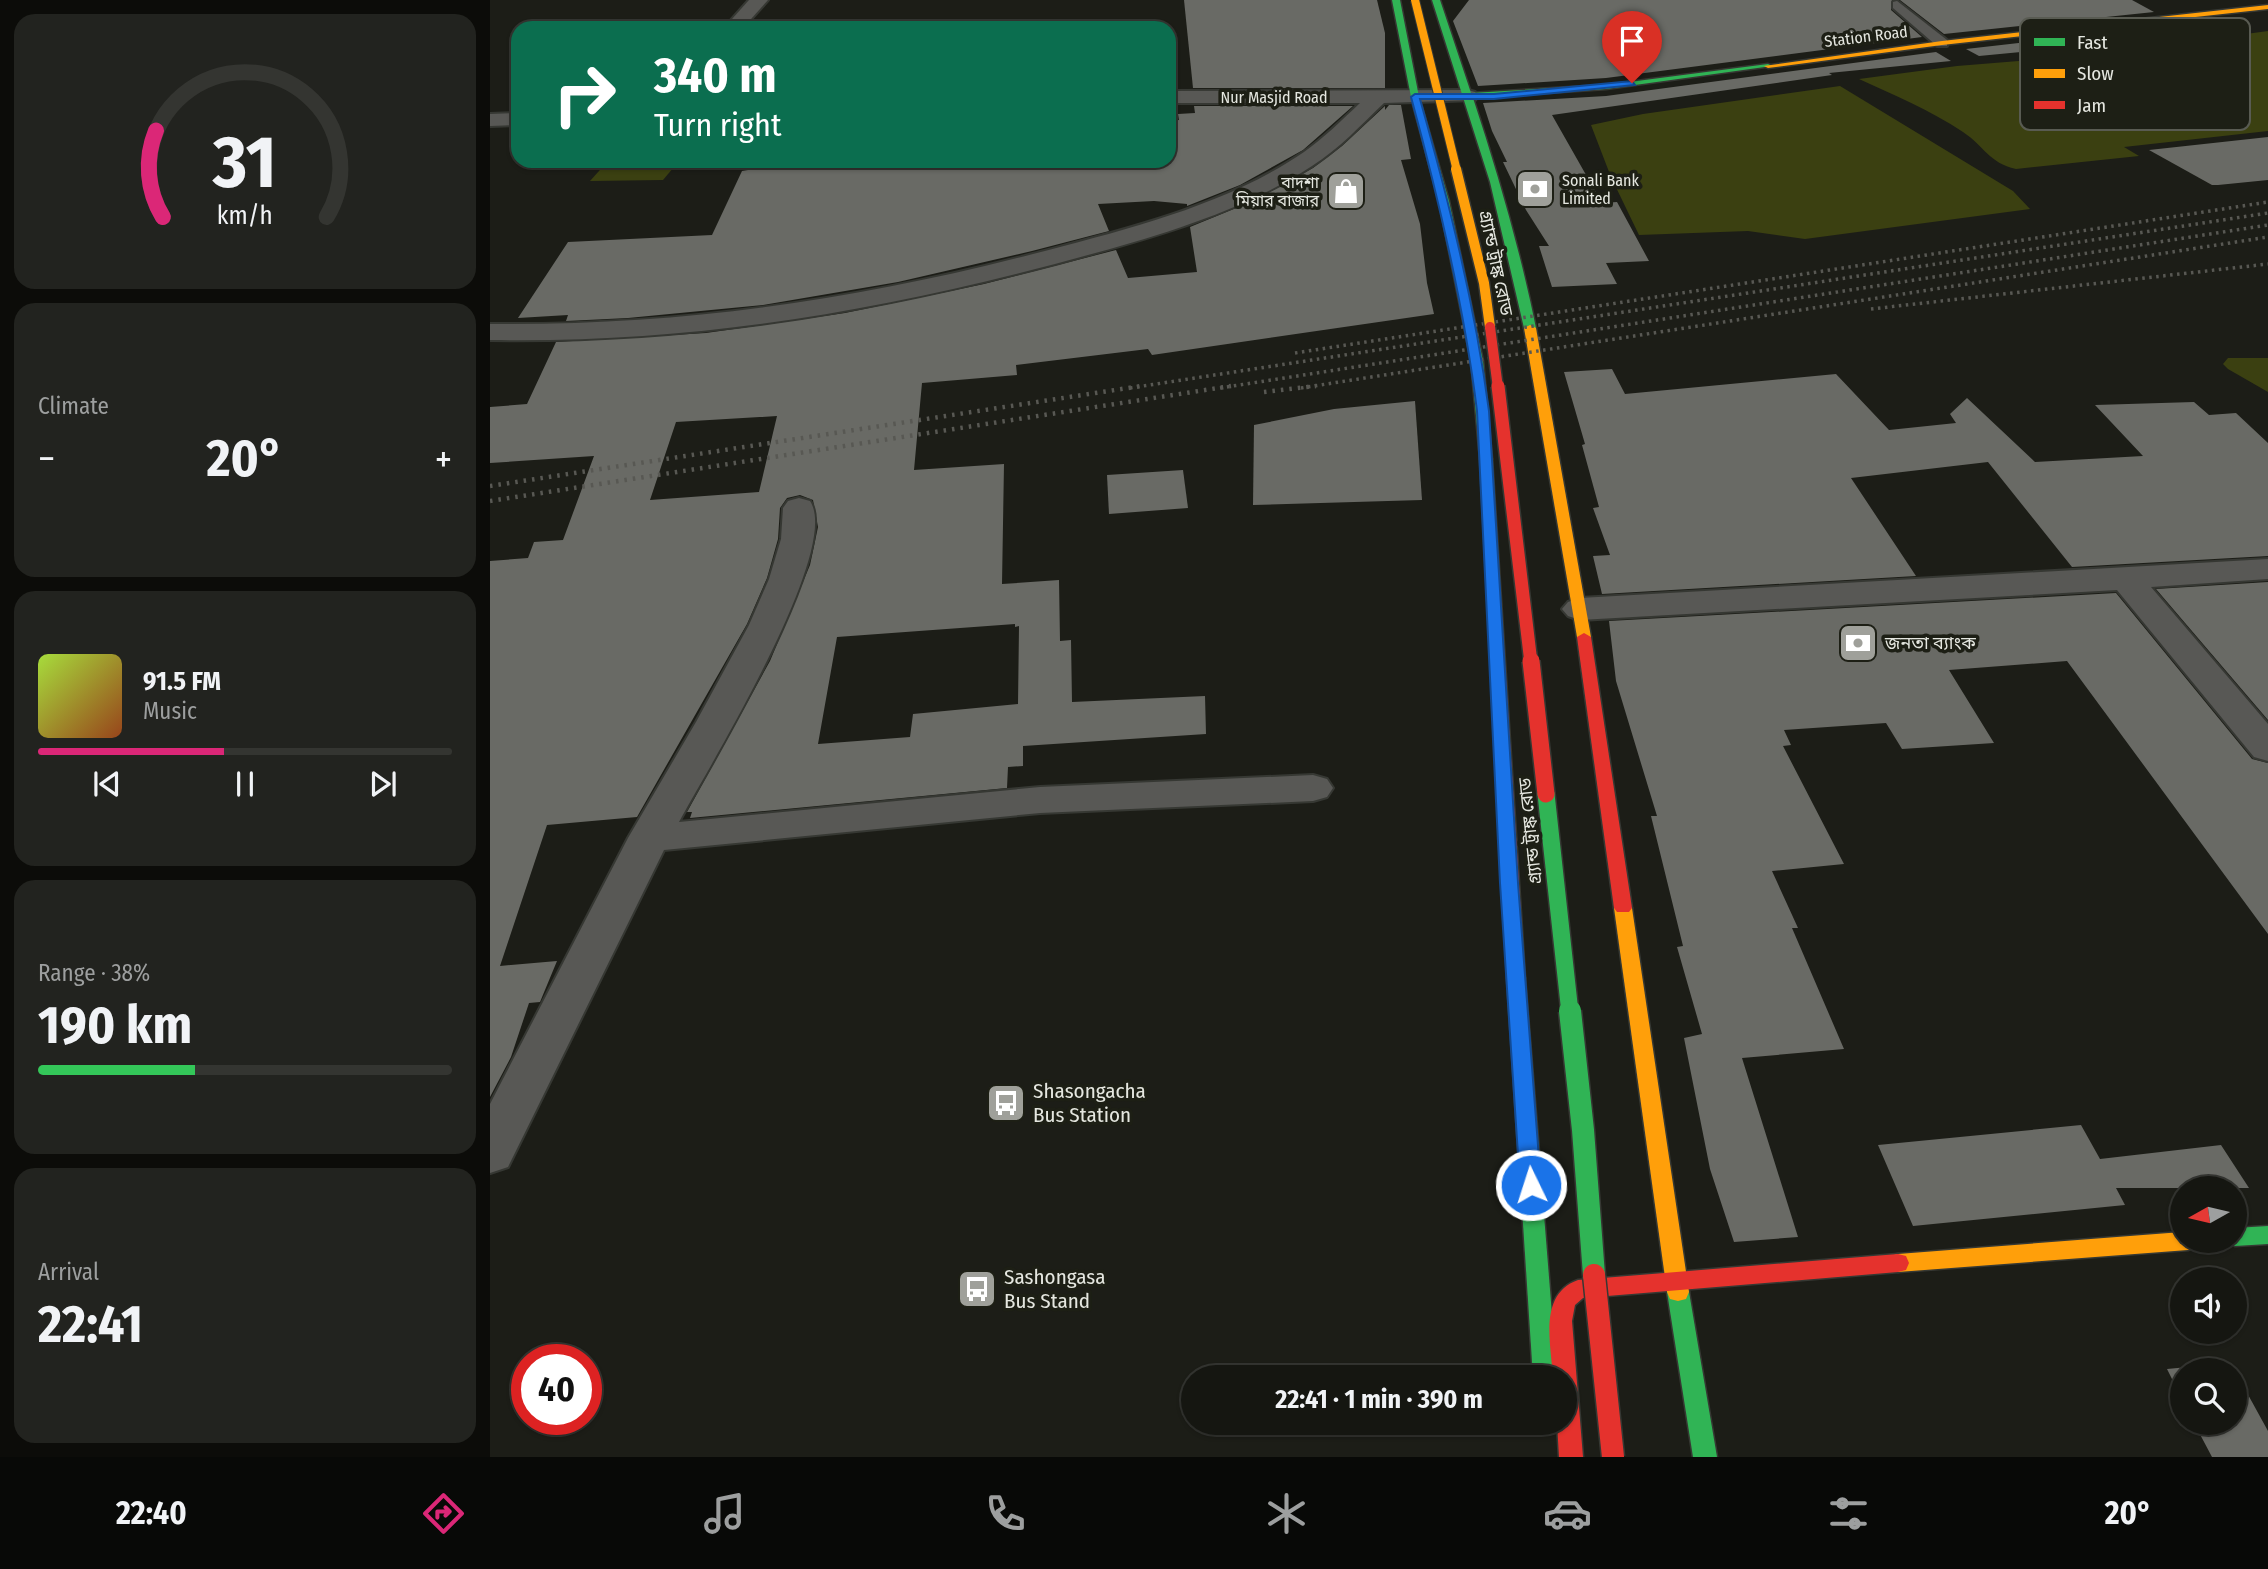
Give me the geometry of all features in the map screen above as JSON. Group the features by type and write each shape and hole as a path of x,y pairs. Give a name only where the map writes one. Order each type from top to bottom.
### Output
{"main road":[{"path":"1396,0 1415,97 1444,201 1477,361 1483,411 1509,883 1544,1365"},
{"name":"গ্র্যান্ড ট্রাঙ্ক রোড","path":"1415,0 1484,283 1490,323 1509,467 1583,1130 1595,1294 1613,1457"},
{"path":"1436,0 1444,33 1468,96 1522,284 1580,609 1676,1279 1705,1457"},
{"name":"Station Road","path":"2168,18 2268,7"},
{"name":"Station Road","path":"1468,96 1606,87 2020,34"},
{"path":"2247,1236 2268,1235"},
{"path":"1571,1457 1561,1321 1564,1300 1578,1289 1676,1279 2170,1242"}],"street":[{"path":"740,21 759,0"},
{"name":"Nur Masjid Road","path":"1176,97 1468,96"},
{"path":"490,332 609,333 691,327 852,304 970,280 1127,236 1218,205 1304,161 1378,97"},
{"path":"490,120 511,119"},
{"path":"491,1150 649,838 756,645 783,590 799,539 799,508"},
{"path":"1580,609 2268,569"},
{"path":"2126,579 2268,749"},
{"path":"649,838 1040,800 1312,788"}],"lane":[{"path":"1897,5 1942,43"}],"shaded area":[{"path":"2268,31 2268,131 2124,147 2139,156 2016,169 1999,163 1970,137 1938,117 1859,79 2020,61 2020,130 2250,130 2250,33"},
{"path":"1840,86 2013,191 2030,209 1805,239 1748,231 1639,235 1611,177 1591,125 1643,114"},
{"path":"602,168 673,168 663,180 590,181"},
{"path":"2228,358 2268,358 2268,392 2228,369 2223,364"}],"building":[{"path":"1184,0 1377,0 1385,33 1385,88 1193,88"},
{"path":"1469,0 1892,0 1891,10 1922,37 1606,78 1478,86 1453,21"},
{"path":"1900,0 2132,0 2154,12 2097,18 2020,18 2020,26 1944,34"},
{"path":"2020,43 2020,52 1979,56 1966,49"},
{"path":"1936,52 1951,61 1829,73 1832,75 1552,115 1602,203 1617,202 1649,261 1606,263 1617,284 1552,287 1539,246 1549,246 1526,210 1503,162 1507,162 1492,131 1483,103 1606,96"},
{"path":"1389,105 1401,105 1411,159 1401,160 1420,224 1427,283 1434,314 1152,355 1148,349 1016,365 1017,375 922,383 914,470 1004,464 1002,584 1059,580 1060,641 1071,640 1072,702 1205,696 1206,734 1023,746 1023,766 1008,767 1007,788 690,818 692,812 687,812 770,661 810,565 818,527 813,500 800,495 787,498 780,508 778,539 767,578 747,624 637,817 547,825 500,966 557,961 540,1002 529,1003 511,1057 490,1097 490,561 528,558 534,542 563,540 594,456 490,463 490,407 527,404 556,342 706,333 845,313 984,284 1116,250 1128,278 1197,272 1190,227 1253,201 1313,168 1342,146 1385,106 1385,110","holes":["777,416 759,492 650,500 676,422","1015,624 1015,627 1019,626 1018,704 913,714 910,737 818,744 837,637"]},
{"path":"1194,106 1353,106 1303,150 1240,185 1187,206 1154,201 1098,204 1109,231 1032,251 898,282 763,305 628,318 566,321 568,315 518,318 568,242 712,235 742,171 749,168 1176,168 1178,114 1195,113"},
{"path":"2268,137 2268,180 2212,185 2149,150"},
{"path":"1612,369 1625,394 1836,374 1889,430 1956,423 1950,414 1967,398 2035,462 2143,456 2095,405 2194,402 2209,415 2236,413 2268,443 2268,556 2072,567 1988,462 1851,478 1916,576 1602,594 1593,556 1610,555 1593,508 1599,507 1582,445 1585,444 1564,372"},
{"path":"1415,401 1422,500 1253,505 1254,425 1334,409"},
{"path":"1183,470 1188,508 1109,514 1107,475"},
{"path":"2268,582 2268,720 2156,589"},
{"path":"2116,593 2252,759 2268,763 2268,934 2067,661 1949,670 1994,743 1902,749 1886,723 1784,730 1791,745 1783,746 1844,864 1772,871 1798,928 1792,928 1844,1049 1742,1058 1798,1237 1734,1242 1710,1169 1684,1038 1702,1034 1677,947 1683,946 1651,816 1657,816 1616,681 1609,621"},
{"path":"2081,1125 2100,1159 2221,1145 2241,1176 2170,1176 2170,1188 2116,1188 2125,1205 1913,1226 1878,1145"},
{"path":"2247,1393 2268,1431 2268,1457 2212,1457 2200,1435 2247,1435"}],"railway":[{"path":"1295,353 2268,202"},
{"path":"1130,388 2268,213"},
{"path":"1220,388 2268,225"},
{"path":"1308,387 2268,237"},
{"path":"1871,309 2268,264"},
{"path":"490,486 1141,386"},
{"path":"490,501 1231,386"},
{"path":"1308,387 1316,386"},
{"path":"1264,392 1308,387"},
{"path":"1301,388 1308,387"}],"traffic: fast":[{"path":"1396,0 1415,97 1444,201 1477,361 1486,459"},
{"path":"1436,0 1495,182 1530,328"},
{"path":"1468,96 1606,87 1768,66"},
{"path":"1546,794 1583,1130 1594,1275"},
{"path":"1516,978 1544,1365"},
{"path":"2247,1236 2268,1235"},
{"path":"1678,1292 1705,1457"}],"traffic: slow":[{"path":"1415,0 1484,283 1490,327"},
{"path":"2168,18 2268,7"},
{"path":"1768,66 2020,34"},
{"path":"1530,328 1584,637"},
{"path":"1623,908 1678,1292"},
{"path":"1898,1263 2170,1242"}],"traffic: jam":[{"path":"1490,327 1509,467 1546,794"},
{"path":"1486,459 1516,978"},
{"path":"1584,637 1623,908"},
{"path":"1571,1457 1561,1321 1565,1300 1578,1289 1898,1263"},
{"path":"1594,1275 1613,1457"}],"place":[{"name":"Sonali Bank Limited","path":"1535,189"},
{"name":"বাদশা মিয়ার বাজার","path":"1346,191"},
{"name":"জনতা ব্যাংক","path":"1858,643"},
{"name":"Shasongacha Bus Station","path":"1006,1103"},
{"name":"Sashongasa Bus Stand","path":"977,1289"}],"route":[{"path":"1531,1185 1509,883 1483,411 1477,361 1444,201 1415,97 1494,96 1632,83"}]}
